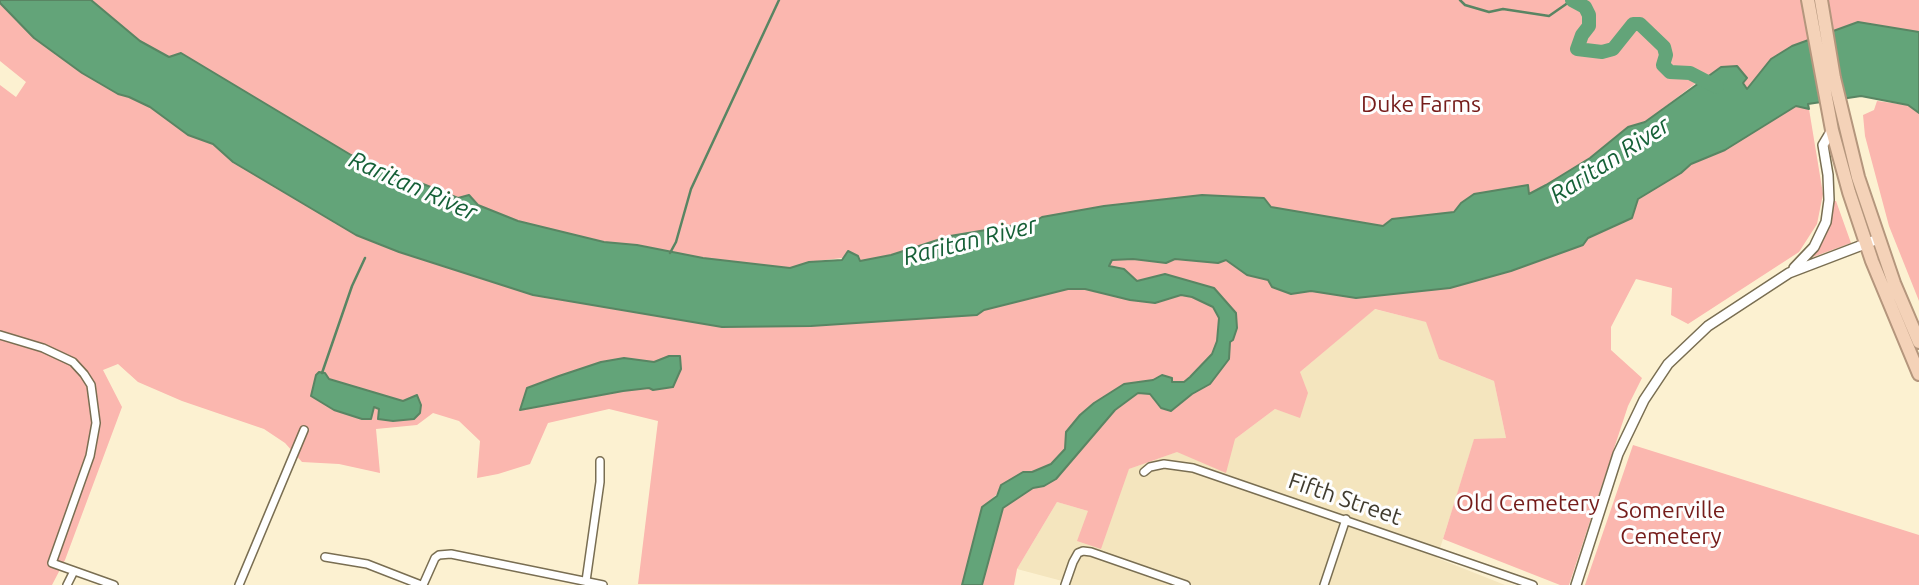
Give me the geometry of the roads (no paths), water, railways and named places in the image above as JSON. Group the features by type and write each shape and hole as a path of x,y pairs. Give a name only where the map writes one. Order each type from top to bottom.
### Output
{"highway":[{"path":"1808,0 1832,130 1872,242 1919,342"},
{"path":"1823,0 1824,20 1845,128 1872,242 1895,320 1919,374"}],"street":[{"path":"1789,273 1814,247 1826,222 1829,201 1828,175 1823,145 1832,130"},
{"path":"1576,585 1618,454 1629,428 1653,384 1676,356 1708,327 1789,273 1872,242"},
{"path":"0,335 43,348 73,362 91,385 96,423 90,456 52,563 114,585"},
{"path":"239,585 304,430"},
{"path":"586,581 600,482 600,461"},
{"name":"Fifth Street","path":"1144,472 1150,467 1164,464 1194,468 1533,585"},
{"path":"1324,585 1346,519"},
{"path":"1065,585 1073,562 1078,553 1083,551 1186,585"},
{"path":"326,556 368,564 422,585 432,562 439,555 451,554 603,585"},
{"path":"67,585 74,571"}],"water":[{"name":"Raritan River","path":"0,0 91,0 140,41 169,57 181,53 351,155 458,198 469,195 478,205 518,221 604,242 637,245 703,258 790,268 809,262 842,260 848,251 858,256 860,261 891,255 950,236 1034,222 1042,217 1104,206 1202,195 1264,198 1271,207 1383,226 1392,219 1454,212 1474,194 1528,185 1529,194 1546,185 1590,158 1628,127 1645,122 1721,67 1737,66 1747,78 1743,83 1747,89 1771,59 1792,46 1858,22 1919,32 1919,113 1908,105 1861,96 1808,104 1809,109 1796,106 1725,150 1691,164 1638,199 1632,218 1588,238 1583,245 1511,271 1450,288 1356,298 1311,291 1291,294 1272,287 1268,280 1247,275 1226,260 1218,263 1175,259 1166,263 1133,259 1112,260 1109,266 1124,269 1137,281 1165,274 1214,288 1236,313 1237,328 1230,342 1229,359 1210,384 1171,411 1161,408 1150,394 1138,393 1115,410 1056,479 1044,486 1033,488 1003,508 982,585 962,585 982,507 997,496 1001,485 1023,472 1032,472 1051,464 1065,449 1066,432 1080,415 1124,384 1153,380 1162,375 1172,378 1172,382 1184,382 1190,377 1212,354 1217,341 1219,318 1213,307 1181,295 1155,303 1085,289 1068,289 984,310 977,315 811,326 722,327 533,295 399,252 356,235 233,162 213,144 188,135 150,107 118,94 82,73 34,38"},
{"path":"669,356 680,356 681,369 673,387 623,391 520,410 527,388 559,376 601,362 624,358 654,362"},
{"path":"319,372 325,373 329,379 403,401 417,395 421,405 420,413 414,419 393,421 378,419 379,409 374,407 371,419 362,419 334,410 311,396"}],"waterway":[{"path":"670,253 676,242 691,189 779,0"},
{"path":"1460,0 1465,5 1489,12 1503,9 1549,16 1572,0"},
{"path":"1572,0 1585,7 1589,15 1589,26 1577,49 1602,52 1613,49 1633,24 1640,24 1664,47 1666,55 1663,65 1670,72 1690,73 1717,87"},
{"path":"322,373 352,286 365,258"}],"park label":[{"name":"Duke Farms","path":"1421,104"},
{"name":"Old Cemetery","path":"1528,503"},
{"name":"Somerville Cemetery","path":"1671,523"}]}
